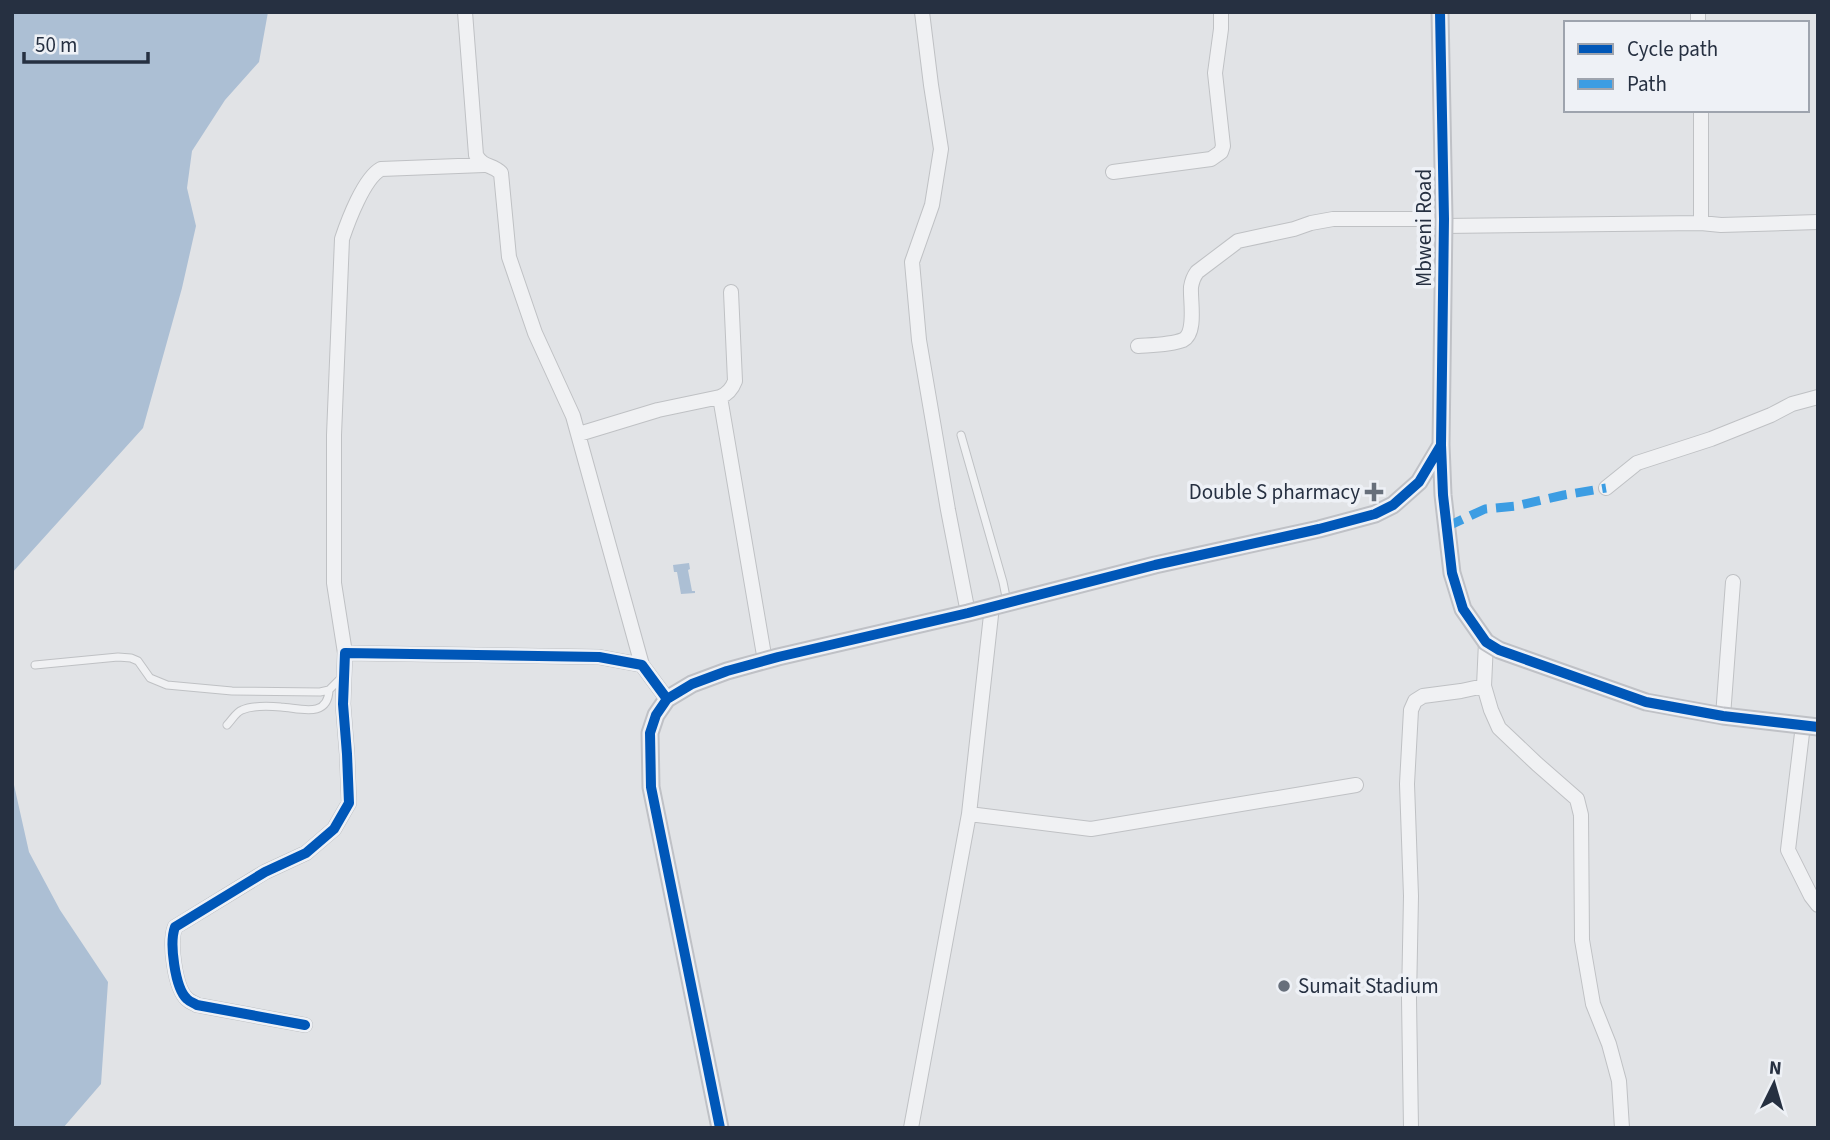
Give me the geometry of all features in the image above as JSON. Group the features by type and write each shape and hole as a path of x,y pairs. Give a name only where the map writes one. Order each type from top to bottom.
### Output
{"street":[{"path":"465,12 476,155 484,165"},
{"path":"922,12 941,149 932,205 912,261 919,340 968,613"},
{"path":"1113,172 1211,159 1221,152 1223,146 1215,73 1221,12"},
{"name":"Mbweni Road","path":"1440,12 1444,223 1441,444 1443,495 1452,573 1469,620 1486,642"},
{"path":"1701,112 1701,223"},
{"path":"305,1025 197,1005 186,999 175,973 173,933 175,927 265,872 306,853 334,829 349,803 343,704 345,653 334,583 334,435 342,239 370,178 381,169 484,165 501,173 509,257 536,333 579,434 642,665 667,699"},
{"path":"1138,346 1184,340 1192,325 1191,286 1197,271 1238,241 1311,223 1333,219 1444,223 1721,225 1818,222"},
{"path":"579,434 658,410 727,394 735,382 731,292"},
{"path":"720,397 765,661"},
{"path":"1606,488 1637,463 1711,439 1792,404 1818,397"},
{"path":"720,1128 651,787 650,733 656,715 667,699 692,684 765,661 1154,565 1375,514 1393,505 1419,482 1441,444"},
{"path":"1723,716 1733,582"},
{"path":"911,1128 970,814 1000,604"},
{"path":"1486,642 1485,686 1499,728 1577,799 1581,815 1582,940 1593,1004 1609,1044 1619,1081 1622,1128"},
{"path":"1486,642 1499,650 1646,702 1723,716 1810,726 1788,850 1818,905"},
{"path":"345,653 599,657 642,665"},
{"path":"1411,1128 1411,896 1407,784 1411,710 1415,701 1423,696 1485,686"},
{"path":"970,814 1091,829 1356,785"}],"lane":[{"path":"961,435 1003,582 1000,604"},
{"path":"35,665 131,658 138,661 150,678 167,685 232,691 320,692 329,690 343,676"},
{"path":"228,725 237,713 244,709 318,709 324,704 329,690"}],"water":[{"path":"12,12 268,12 259,62 225,100 192,151 187,188 196,226 182,288 143,428 12,573"},
{"path":"689,563 692,591 695,593 681,594 673,565"},
{"path":"12,776 29,852 60,910 108,982 101,1084 63,1128 12,1128"}],"marked path":[{"path":"1446,527 1485,509 1516,506 1606,488"}],"cycle path":[{"path":"1440,12 1444,219 1441,445 1443,495 1452,573 1463,609 1486,642 1499,650 1646,702 1723,716 1818,727"},
{"path":"720,1128 651,787 650,733 656,715 667,699 692,684 778,657 1375,514 1393,505 1419,482 1441,445"},
{"path":"305,1025 197,1005 189,1001 176,976 173,934 175,927 265,872 306,853 334,829 349,803 343,704 345,653 599,657 642,665 667,699"}],"place":[{"name":"Double S pharmacy","path":"1374,492"},
{"name":"Sumait Stadium","path":"1284,986"}]}
